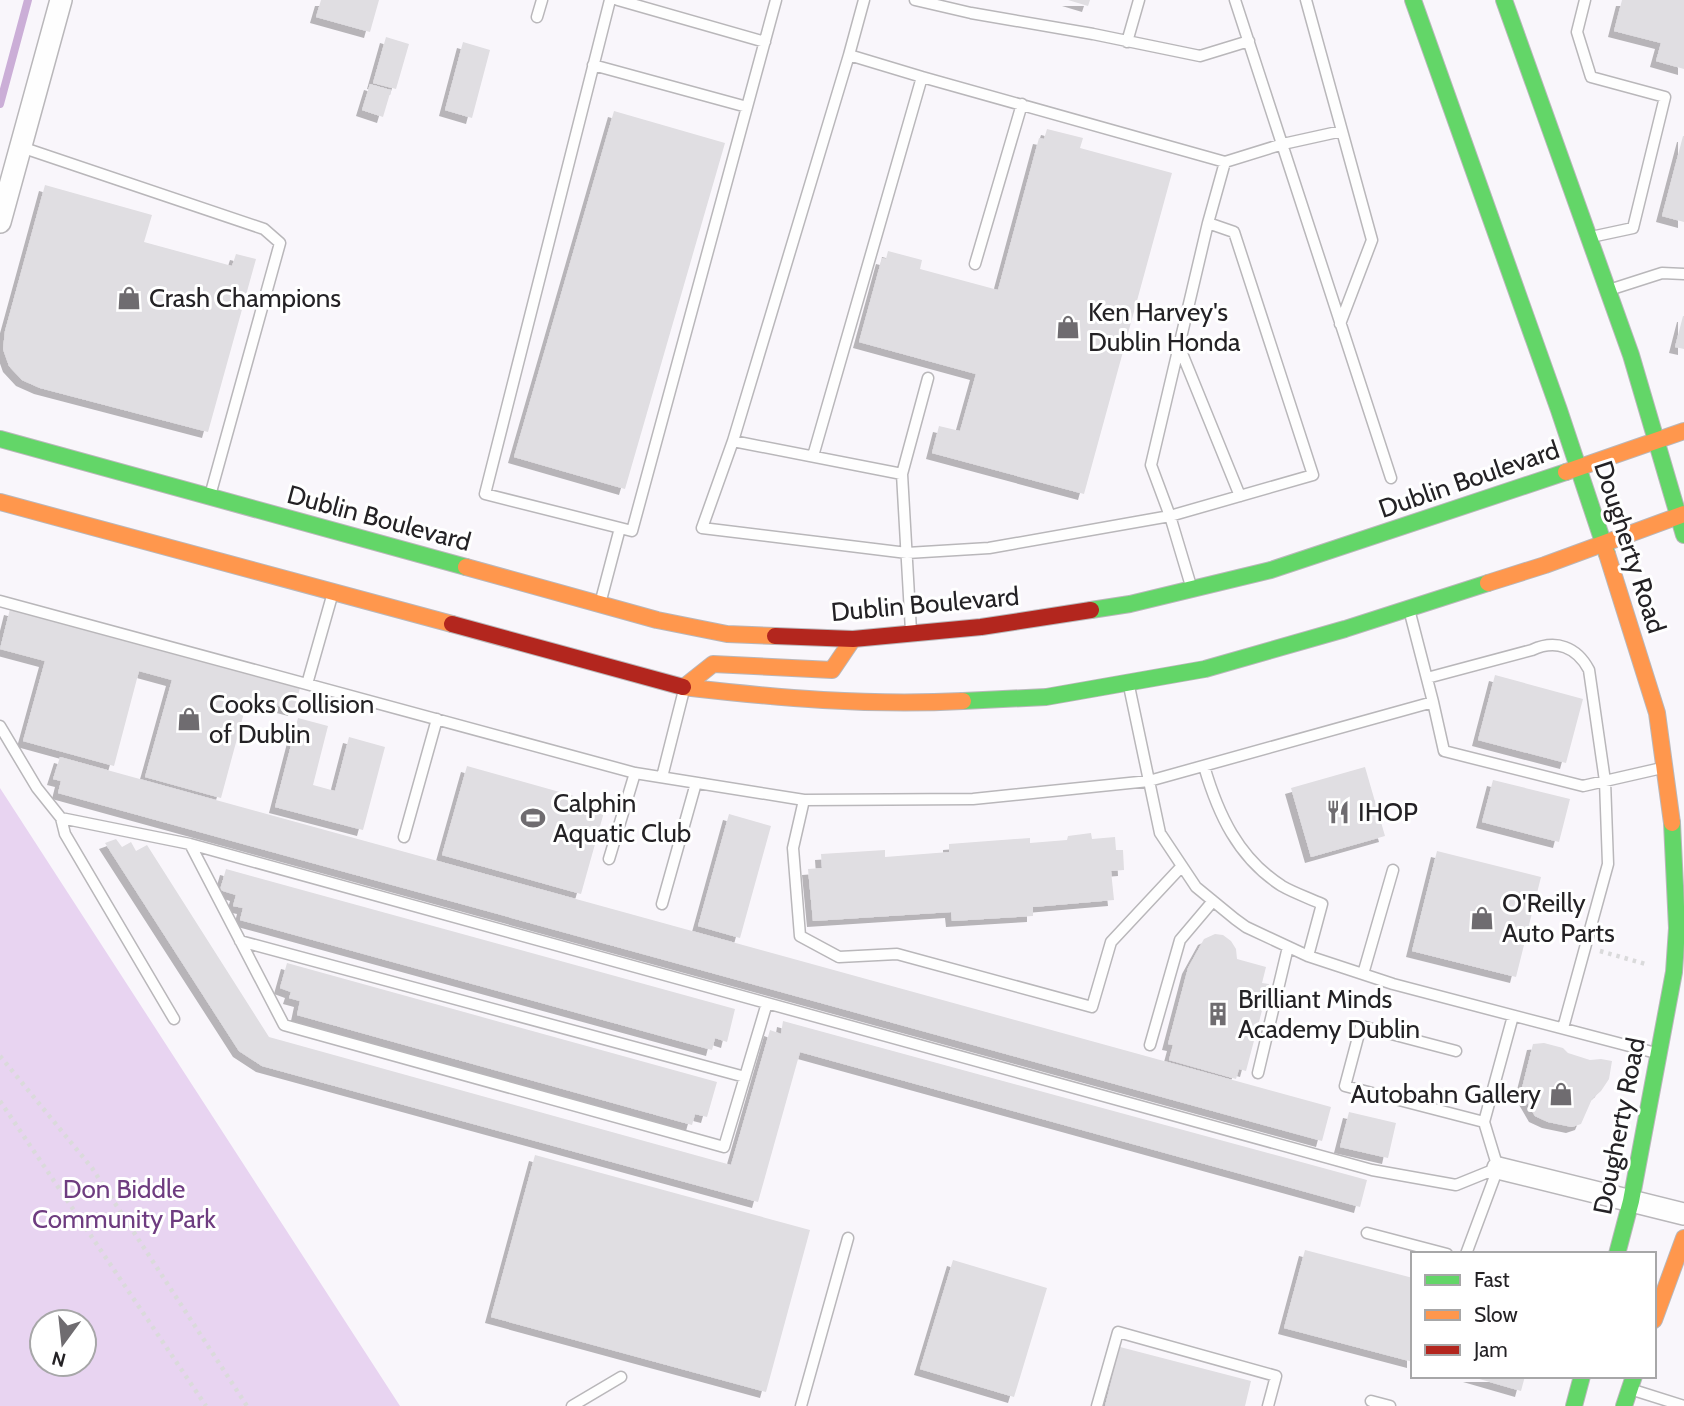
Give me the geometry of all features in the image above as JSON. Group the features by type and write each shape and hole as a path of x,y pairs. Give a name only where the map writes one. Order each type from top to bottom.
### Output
{"main road":[{"name":"Dougherty Road","path":"1413,0 1604,543 1657,713 1671,809 1677,928 1674,972 1631,1201 1618,1252"},
{"path":"1504,0 1631,355 1681,515 1684,534"},
{"name":"Dublin Boulevard","path":"0,439 657,620 727,634 853,639 981,627 1130,604 1271,570 1684,430"},
{"path":"0,502 684,687 826,702 912,704 1046,697 1205,669 1545,565 1681,515"},
{"path":"684,687 713,664 832,670 853,639"},
{"path":"1656,1315 1684,1238"},
{"path":"1574,1406 1581,1378"},
{"path":"1624,1406 1631,1382"}],"street":[{"path":"0,222 61,0"},
{"path":"1498,1168 1588,1188 1684,1214"}],"lane":[{"path":"537,17 542,0"},
{"path":"610,0 485,494 632,531 776,0"},
{"path":"618,0 765,43"},
{"path":"864,0 733,441 702,528 907,553 989,548 1170,516 1313,475 1234,232 1208,223"},
{"path":"915,0 1200,56 1249,41"},
{"path":"1127,42 1139,0"},
{"path":"1235,0 1391,478"},
{"path":"1306,0 1372,240 1340,324"},
{"path":"1585,0 1577,32 1591,77 1665,97 1633,228 1589,237"},
{"path":"849,55 1225,162 1283,144 1342,131"},
{"path":"593,65 747,107"},
{"path":"813,456 922,76"},
{"path":"975,264 1022,104"},
{"path":"21,147 264,229 280,243 210,497"},
{"path":"1192,589 1151,465 1225,162"},
{"path":"1608,291 1662,273 1684,274"},
{"path":"1179,346 1240,496"},
{"path":"912,634 902,474 928,378"},
{"path":"733,441 902,474"},
{"path":"599,604 620,528"},
{"path":"307,684 332,592"},
{"path":"0,601 635,773 804,800 973,799 1149,781 1433,702"},
{"path":"1409,608 1444,751 1583,786 1665,768"},
{"path":"1427,678 1542,645 1554,644 1576,652 1589,670 1605,781 1608,864 1563,1028"},
{"path":"1128,684 1160,833 1196,887 1246,927 1308,956 1363,974 1659,1054"},
{"path":"662,777 684,687"},
{"path":"404,837 437,719"},
{"path":"0,726 37,788 61,818 65,834 174,1019"},
{"path":"1204,766 1226,827 1250,860 1283,886 1322,904 1308,956"},
{"path":"609,859 635,773"},
{"path":"662,904 696,783"},
{"path":"804,800 793,848 800,936 839,957 897,954 1092,1007 1111,942 1182,866"},
{"path":"61,818 190,844 1372,1170 1456,1185 1498,1168"},
{"path":"190,844 284,1025 724,1147 767,1003"},
{"path":"1363,974 1393,870"},
{"path":"1150,1045 1181,940 1213,901"},
{"path":"240,941 745,1077"},
{"path":"1258,1073 1288,947"},
{"path":"1467,1252 1498,1168 1484,1122 1513,1016"},
{"path":"1456,1051 1361,1027 1345,1086 1484,1122"},
{"path":"1367,1233 1439,1252"},
{"path":"801,1406 848,1238"},
{"path":"1097,1406 1118,1332 1276,1376 1268,1406"},
{"path":"572,1406 621,1377"},
{"path":"1631,1382 1684,1406"},
{"path":"1371,1401 1390,1406"}],"path":[{"path":"1586,947 1674,972"},
{"path":"0,1056 92,1168 247,1406"},
{"path":"0,1101 206,1406"}],"green space":[{"name":"Don Biddle Community Park","path":"0,788 400,1406 0,1406"}],"building":[{"path":"321,0 379,0 370,32 316,17"},
{"path":"1068,0 1090,0 1088,6"},
{"path":"1622,0 1684,0 1684,69 1656,61 1661,43 1614,31"},
{"path":"386,37 409,44 396,89 373,83"},
{"path":"463,42 490,50 472,118 445,110"},
{"path":"370,84 391,90 383,117 362,110"},
{"path":"614,111 725,143 625,489 514,457"},
{"path":"1047,129 1083,138 1080,148 1172,173 1084,494 932,453 939,426 960,431 976,374 859,342 882,258 886,259 888,251 922,260 920,269 998,290 1039,138 1044,139"},
{"path":"1684,136 1684,222 1662,216"},
{"name":"Crash Champions","path":"45,185 152,215 144,242 232,266 236,254 256,259 208,432 40,388 22,380 9,366 3,349 5,331"},
{"path":"1684,316 1684,349 1675,347"},
{"path":"10,609 300,688 294,710 248,698 221,798 145,777 172,680 139,671 114,766 23,741 45,661 0,649"},
{"path":"1495,675 1583,699 1566,763 1478,740"},
{"path":"298,718 328,726 313,785 335,791 349,737 385,747 363,830 275,807"},
{"path":"60,757 1331,1107 1322,1141 58,793 61,781 53,779"},
{"path":"467,766 606,805 581,894 442,855"},
{"name":"IHOP","path":"1365,767 1385,836 1311,857 1291,788"},
{"path":"1493,780 1570,799 1559,842 1482,822"},
{"path":"729,814 771,826 740,938 698,926"},
{"path":"1091,833 1092,839 1115,837 1116,850 1123,850 1124,870 1111,871 1114,900 1033,907 1033,916 952,921 951,912 813,921 808,869 822,868 821,854 885,850 885,857 949,852 949,844 1030,838 1030,843 1067,840 1068,836"},
{"path":"116,839 122,847 131,842 136,851 147,845 269,1037 731,1165 770,1030 781,1034 783,1021 1367,1180 1360,1207 800,1052 758,1202 262,1066 239,1051 105,843"},
{"path":"1437,851 1541,877 1516,977 1412,951"},
{"path":"226,869 735,1009 727,1042 715,1038 712,1050 240,920 243,908 233,906 236,895 220,890"},
{"name":"Brilliant Minds Academy Dublin","path":"1215,934 1223,935 1231,941 1236,949 1237,959 1266,967 1262,983 1269,984 1246,1071 1239,1069 1236,1079 1169,1060 1173,1045 1168,1044 1188,968 1204,939"},
{"path":"287,963 717,1082 707,1117 695,1114 692,1125 297,1015 300,1001 289,998 291,992 280,988"},
{"path":"1544,1043 1590,1060 1612,1061 1609,1079 1592,1099 1581,1124 1572,1127 1535,1116 1521,1092 1533,1044"},
{"path":"1349,1112 1396,1123 1388,1158 1340,1147"},
{"path":"535,1155 810,1230 766,1392 491,1317"},
{"path":"1305,1250 1411,1277 1411,1361 1284,1328"},
{"path":"953,1260 1047,1288 1014,1397 920,1369"},
{"path":"1120,1347 1251,1381 1245,1406 1105,1406"},
{"path":"1476,1378 1524,1378 1521,1391"}],"waterway":[{"path":"0,104 28,0"}],"traffic: fast":[{"path":"1413,0 1559,410 1607,554"},
{"path":"1504,0 1631,355 1684,535"},
{"path":"0,439 466,567"},
{"path":"1091,610 1130,604 1271,570 1566,472"},
{"path":"963,701 1046,697 1205,669 1345,629 1488,583"},
{"path":"1618,1252 1631,1201 1674,972 1677,928 1672,823"},
{"path":"1574,1406 1581,1378"},
{"path":"1624,1406 1633,1378"}],"traffic: slow":[{"path":"1566,472 1684,431"},
{"path":"0,502 452,624"},
{"path":"1488,583 1684,514"},
{"path":"1607,554 1657,713 1672,823"},
{"path":"466,567 657,620 727,634 775,636"},
{"path":"684,687 713,664 832,670 853,639"},
{"path":"683,687 823,700 963,701"},
{"path":"1656,1315 1684,1238"}],"traffic: jam":[{"path":"775,636 853,639 981,627 1091,610"},
{"path":"452,624 683,687"}],"place":[{"name":"Crash Champions","path":"129,298"},
{"name":"Ken Harvey's Dublin Honda","path":"1068,327"},
{"name":"Cooks Collision of Dublin","path":"189,719"},
{"name":"IHOP","path":"1338,812"},
{"name":"Calphin Aquatic Club","path":"533,818"},
{"name":"O'Reilly Auto Parts","path":"1482,918"},
{"name":"Brilliant Minds Academy Dublin","path":"1218,1014"},
{"name":"Autobahn Gallery","path":"1561,1094"}]}
